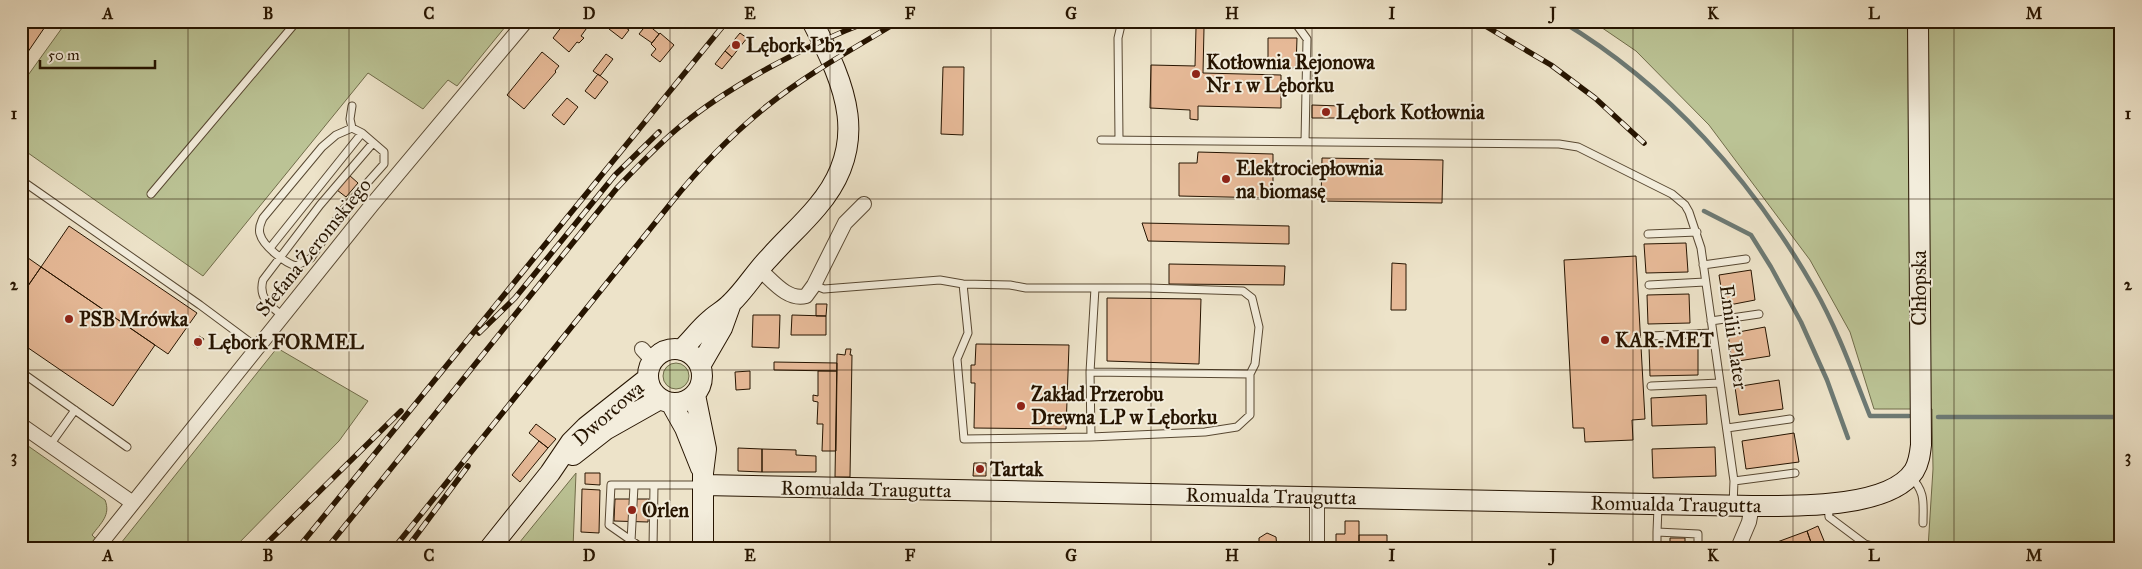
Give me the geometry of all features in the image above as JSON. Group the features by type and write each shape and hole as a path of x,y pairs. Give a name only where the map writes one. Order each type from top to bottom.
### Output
{"street":[{"name":"Stefana Żeromskiego","path":"97,548 371,206 526,21"},
{"path":"681,350 710,319 731,303 758,269 817,207 838,175 846,154 848,121 844,89 812,21"},
{"name":"Chłopska","path":"1910,476 1917,464 1921,445 1918,21"},
{"path":"758,269 788,294 797,297 806,296 814,285 845,223 864,204"},
{"path":"700,366 722,328 731,303"},
{"path":"666,401 688,400 695,395 702,381 700,366 689,353 681,350 665,351 648,363 654,393 666,401 685,428 703,479"},
{"name":"Dworcowa","path":"490,548 550,473 571,442 648,363"},
{"path":"695,395 706,449 703,479 703,548"},
{"name":"Dworcowa","path":"550,473 605,430 666,401"},
{"path":"21,425 132,504"},
{"path":"1833,503 1879,493 1910,476"},
{"name":"Romualda Traugutta","path":"703,479 1317,496 1502,505 1629,507 1658,504 1833,503"},
{"path":"1317,496 1317,548"},
{"name":"Emilii Plater","path":"1738,548 1749,522 1743,505"}],"lane":[{"path":"151,194 297,21"},
{"path":"1119,139 1118,38 1122,21"},
{"path":"1294,21 1307,39 1305,142"},
{"path":"352,106 350,118 352,128"},
{"path":"352,128 362,133 384,152 384,164 343,210 311,258 296,266 286,263 261,237 259,232 263,218 322,147 336,135 352,128"},
{"path":"270,248 362,133"},
{"name":"Emilii Plater","path":"1102,140 1559,144 1578,147 1663,189 1685,205 1697,232 1704,265 1734,481 1743,505"},
{"path":"283,316 265,300 260,290 263,280 320,205 373,143"},
{"path":"21,180 200,305 258,348"},
{"path":"1648,234 1697,232"},
{"path":"1704,265 1746,259"},
{"path":"814,285 824,288 940,280 963,284 1010,285 1026,288 1243,291 1252,298 1259,326 1255,364 1250,374 1250,415 1237,426 1205,432 1091,438 964,439 958,358 968,333 963,284"},
{"path":"1649,285 1705,282"},
{"path":"1091,438 1090,372 1095,288"},
{"path":"1711,321 1759,314"},
{"path":"1651,336 1712,333"},
{"path":"21,372 127,447"},
{"path":"1090,372 1250,374"},
{"path":"1651,386 1720,383"},
{"path":"50,445 75,410"},
{"path":"1727,428 1790,419"},
{"path":"1734,481 1795,473"},
{"path":"1910,476 1919,485 1922,492 1923,523"},
{"path":"642,548 609,525 611,485 654,486 703,479"},
{"path":"631,541 634,486"},
{"path":"652,548 654,486"},
{"path":"1833,503 1829,517 1864,547 1880,548"},
{"path":"1657,548 1658,504"},
{"path":"1657,532 1698,534 1698,548"}],"green space":[{"path":"67,21 510,21 457,86 448,80 423,109 368,73 203,276 21,148 21,85"},
{"path":"1592,21 2121,21 2121,548 1928,548 1933,469 1932,409 1874,409 1850,332 1810,260 1709,125 1636,51"},
{"path":"277,348 368,401 339,441 234,548 117,548"},
{"path":"676,363 685,367 689,376 685,385 676,389 667,385 663,376 667,367"},
{"path":"21,441 105,500 107,505 106,515 92,535 96,539 89,548 21,548"},
{"path":"576,473 573,548 515,548"}],"building":[{"path":"21,21 49,21 21,62"},
{"path":"566,21 584,21 589,25 581,36 584,38 579,43 577,42 569,52 553,38"},
{"path":"616,21 629,30 622,39 609,29"},
{"path":"647,24 659,34 652,43 639,34"},
{"name":"Kotłownia Rejonowa Nr 1 w Lęborku","path":"1196,28 1204,28 1203,73 1281,75 1281,108 1198,106 1198,120 1190,119 1190,110 1150,108 1151,65 1195,66"},
{"path":"660,33 674,45 660,62 651,55 656,49 651,44"},
{"name":"Lębork Lb2","path":"740,33 747,38 732,57 725,51"},
{"path":"1268,38 1297,38 1296,68 1268,67"},
{"path":"725,51 732,57 722,69 715,64"},
{"path":"542,52 559,66 524,109 507,95"},
{"path":"606,54 613,59 600,76 593,71"},
{"path":"943,67 964,67 963,135 941,134"},
{"path":"598,74 608,82 595,99 585,91"},
{"path":"567,98 578,107 564,125 552,115"},
{"name":"Lębork Kotłownia","path":"1312,105 1340,106 1340,118 1312,118"},
{"name":"Elektrociepłownia na biomasę","path":"1198,152 1273,154 1273,198 1179,196 1179,163 1197,163"},
{"path":"1322,158 1443,160 1442,203 1321,201"},
{"path":"349,175 358,183 346,197 337,190"},
{"path":"1142,223 1289,226 1289,244 1148,241"},
{"path":"69,226 197,313 168,354 41,267"},
{"path":"1686,243 1688,272 1646,273 1644,244"},
{"path":"21,253 41,267 21,296"},
{"name":"KAR-MET","path":"1636,256 1645,419 1632,420 1633,440 1585,442 1584,428 1573,428 1564,260"},
{"path":"1392,263 1406,264 1406,310 1391,310"},
{"path":"1169,264 1285,266 1284,285 1169,284"},
{"name":"PSB Mrówka","path":"41,267 155,345 113,406 21,343 21,296"},
{"path":"1751,270 1755,300 1724,306 1719,275"},
{"path":"1689,294 1690,323 1648,324 1647,295"},
{"path":"1107,298 1201,299 1199,364 1107,361"},
{"path":"816,304 827,304 826,316 816,316"},
{"path":"753,315 780,315 779,348 752,347"},
{"path":"792,315 826,316 826,335 791,335"},
{"path":"1765,327 1770,356 1732,362 1728,334"},
{"name":"Lębork FORMEL","path":"199,336 204,339 198,348 193,345"},
{"name":"Zakład Przerobu Drewna LP w Lęborku","path":"976,344 1069,345 1066,429 974,428 975,383 971,383 971,365 975,365"},
{"path":"1698,346 1698,375 1650,376 1649,347"},
{"path":"846,349 851,349 850,355 852,355 850,477 835,477 837,354 845,355"},
{"path":"774,362 837,363 837,371 774,370"},
{"path":"750,371 750,389 736,390 735,372"},
{"path":"818,371 837,371 836,451 822,451 823,424 817,424 818,402 813,401 813,395 818,396"},
{"path":"1779,380 1783,409 1739,415 1735,387"},
{"path":"1706,395 1707,424 1652,426 1651,398"},
{"path":"536,424 556,439 548,448 529,433"},
{"path":"1794,433 1799,462 1746,469 1742,441"},
{"path":"539,441 548,448 520,482 512,475"},
{"path":"1715,447 1716,476 1653,478 1652,449"},
{"path":"738,448 762,449 762,472 738,471"},
{"path":"762,449 796,450 796,455 816,456 816,472 762,472"},
{"name":"Tartak","path":"974,463 986,463 986,476 973,476"},
{"path":"585,473 600,473 600,485 585,484"},
{"path":"582,489 600,490 599,533 581,532"},
{"name":"Orlen","path":"615,499 649,499 648,522 614,521"},
{"path":"1345,521 1359,521 1359,548 1336,548 1336,534 1345,534"},
{"path":"1818,526 1827,548 1813,548 1807,531"},
{"path":"1807,531 1813,548 1761,548"},
{"path":"1267,533 1276,537 1277,548 1259,548 1259,538"},
{"path":"1359,535 1387,535 1387,548 1359,548"},
{"path":"1670,538 1685,538 1685,548 1670,548"},
{"path":"1587,544 1617,545 1617,548 1587,548"}],"waterway":[{"path":"1561,21 1600,46 1672,105 1735,173 1790,248 1814,288 1837,335 1870,416 1909,416"},
{"path":"1704,211 1751,235 1801,322 1827,380 1848,438"},
{"path":"1938,417 2121,417"}],"railway":[{"path":"298,548 727,21"},
{"path":"327,548 617,188 654,150 697,113 744,82 795,54 870,21"},
{"path":"394,548 671,203 705,164 741,128 783,94 832,61 899,21"},
{"path":"1477,21 1551,65 1595,98 1644,143"},
{"path":"479,333 515,298 615,175 659,132"},
{"path":"262,548 401,411"},
{"path":"407,548 468,466"}],"place":[{"name":"Lębork Lb2","path":"736,45"},
{"name":"Kotłownia Rejonowa Nr 1 w Lęborku","path":"1196,74"},
{"name":"Lębork Kotłownia","path":"1326,112"},
{"name":"Elektrociepłownia na biomasę","path":"1226,179"},
{"name":"PSB Mrówka","path":"69,319"},
{"name":"KAR-MET","path":"1605,340"},
{"name":"Lębork FORMEL","path":"198,342"},
{"name":"Zakład Przerobu Drewna LP w Lęborku","path":"1021,406"},
{"name":"Tartak","path":"980,469"},
{"name":"Orlen","path":"632,510"}]}
